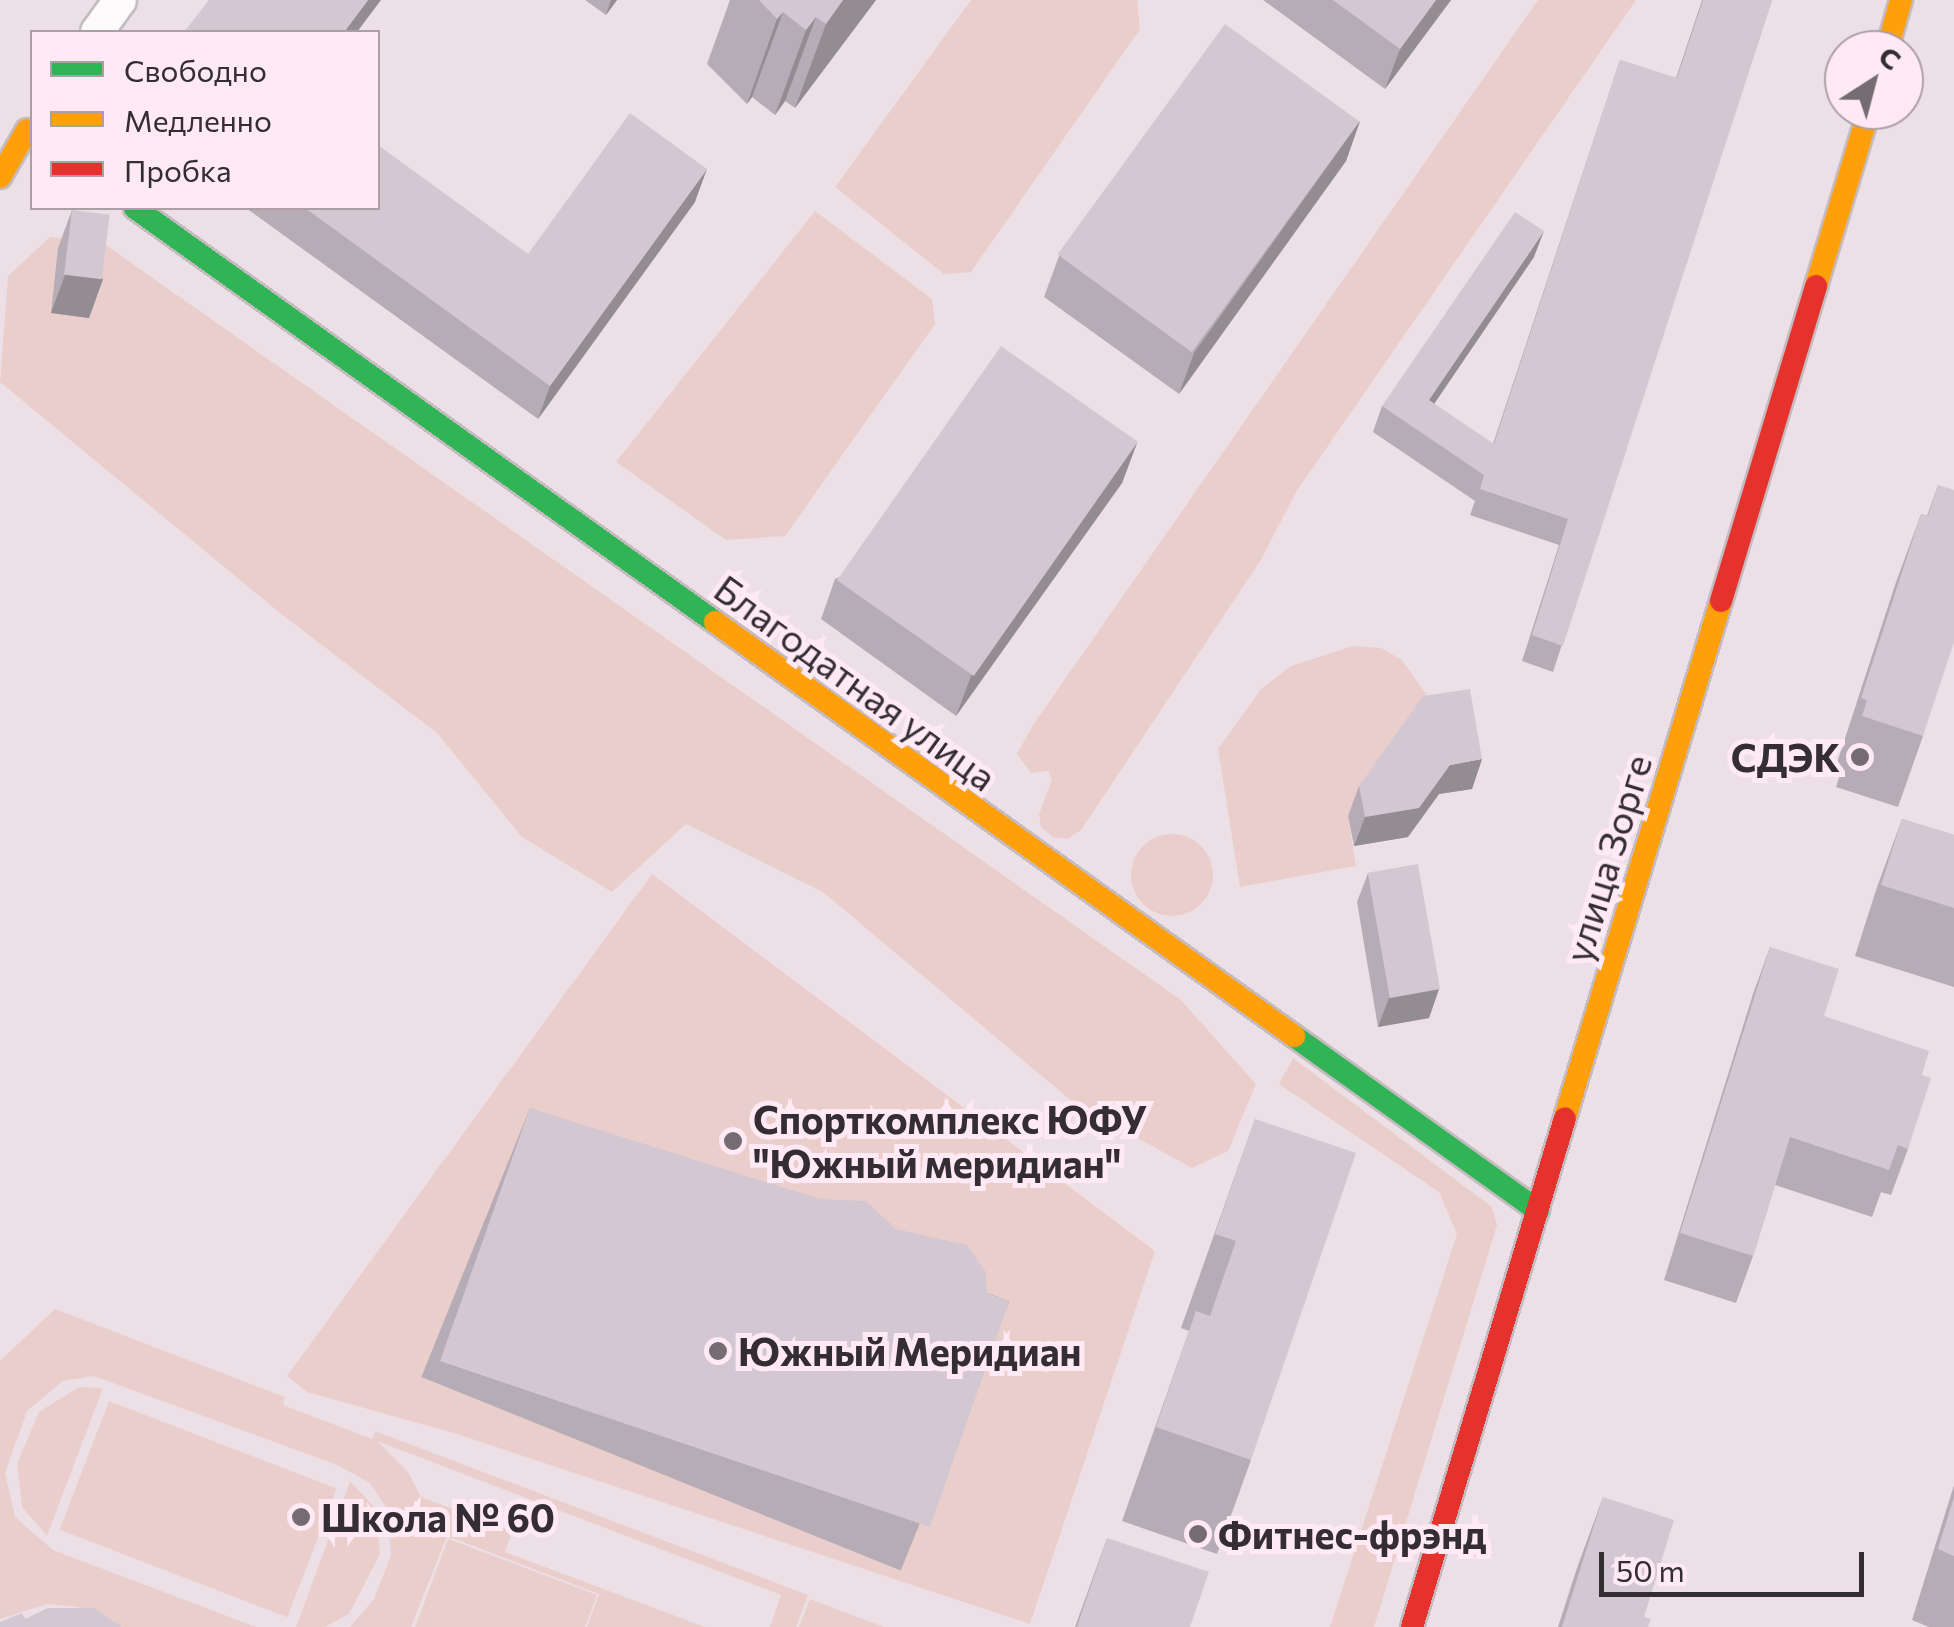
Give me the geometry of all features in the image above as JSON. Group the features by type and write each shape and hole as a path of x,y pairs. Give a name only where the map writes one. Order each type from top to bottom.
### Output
{"street":[{"path":"98,30 120,0"},
{"path":"1892,30 1901,0"},
{"path":"0,177 26,126"},
{"name":"улица Зорге","path":"1412,1627 1863,130"},
{"name":"Благодатная улица","path":"139,210 1538,1211"}],"shaded area":[{"path":"971,0 1137,0 1140,29 971,272 944,274 835,187"},
{"path":"1538,0 1636,0 1296,492 1262,558 1081,830 1067,839 1053,837 1041,827 1039,814 1052,779 1048,771 1031,773 1017,754 1033,725"},
{"path":"815,211 932,299 935,324 785,536 726,540 616,462"},
{"path":"50,237 100,241 1181,1000 1256,1084 1228,1151 1192,1168 1074,1103 823,892 686,824 612,892 522,837 437,733 280,613 0,382 8,276"},
{"path":"1353,646 1381,648 1402,660 1432,702 1348,816 1356,866 1240,887 1218,749 1262,688 1291,666"},
{"path":"1164,834 1180,834 1206,852 1213,875 1210,891 1201,904 1180,916 1164,916 1138,898 1131,883 1131,867 1149,841"},
{"name":"Спорткомплекс ЮФУ \"Южный меридиан\"","path":"652,874 1155,1251 1030,1624 457,1434 307,1392 287,1376"},
{"path":"1293,1058 1492,1207 1497,1225 1374,1627 1330,1627 1457,1234 1439,1192 1279,1084"},
{"path":"55,1309 285,1397 283,1405 372,1439 375,1431 808,1595 796,1627 770,1627 781,1595 377,1441 408,1472 421,1497 512,1531 505,1552 705,1627 587,1627 599,1594 447,1536 411,1627 350,1627 374,1599 391,1555 387,1509 370,1483 337,1465 94,1376 63,1381 27,1411 5,1473 15,1517 53,1550 256,1627 119,1627 78,1607 47,1604 0,1619 0,1361"},
{"path":"79,1387 103,1388 47,1536 22,1507 17,1464 39,1412"},
{"path":"109,1401 337,1488 287,1617 60,1530"},
{"path":"350,1481 376,1509 380,1554 349,1614 325,1627 296,1627"},
{"path":"448,1539 597,1595 585,1627 415,1627"},
{"path":"810,1599 884,1627 799,1627"}],"building":[{"path":"209,0 368,0 346,30 186,30"},
{"path":"759,0 843,0 826,24 816,17 806,30 783,12 777,19"},
{"path":"1333,0 1436,0 1400,49"},
{"path":"1703,0 1772,0 1563,646 1532,635 1568,519 1480,489 1484,475 1382,406 1515,212 1544,231 1429,400 1494,444 1620,60 1677,78"},
{"path":"1225,24 1359,122 1192,352 1057,255"},
{"path":"630,113 707,169 550,386 308,210 380,210 380,146 528,254"},
{"path":"72,210 110,215 102,279 64,275"},
{"path":"1001,346 1138,442 974,676 837,580"},
{"path":"1938,485 1954,490 1954,642 1923,736 1862,716 1867,700 1861,698 1921,514 1928,516"},
{"path":"1470,689 1482,759 1450,765 1419,808 1365,817 1359,786 1423,696"},
{"path":"1902,819 1954,835 1954,908 1881,885"},
{"path":"1418,864 1440,989 1390,998 1368,873"},
{"path":"1770,947 1839,969 1824,1016 1929,1051 1922,1075 1931,1078 1908,1149 1898,1145 1889,1170 1790,1137 1753,1256 1680,1233"},
{"name":"Южный Меридиан","path":"530,1108 820,1199 866,1201 896,1229 967,1245 986,1272 987,1293 1009,1302 930,1527 440,1361"},
{"path":"1255,1119 1356,1153 1251,1460 1156,1427 1196,1311 1210,1316 1236,1241 1215,1234"},
{"path":"1603,1497 1674,1520 1644,1617 1651,1619 1648,1627 1562,1627"},
{"path":"1954,1497 1954,1556 1938,1549"},
{"path":"1107,1538 1209,1572 1190,1627 1077,1627"},
{"path":"48,1608 94,1608 122,1627 0,1627 0,1622 22,1613 25,1619"}],"traffic: fast":[{"path":"138,210 715,622"},
{"path":"1294,1036 1538,1211"}],"traffic: slow":[{"path":"1893,30 1901,0"},
{"path":"0,177 27,130"},
{"path":"1816,286 1863,130"},
{"path":"1565,1118 1721,601"},
{"path":"715,622 1294,1036"}],"traffic: jam":[{"path":"1721,601 1816,286"},
{"path":"1412,1627 1565,1118"}],"place":[{"name":"СДЭК","path":"1860,757"},
{"name":"Спорткомплекс ЮФУ \"Южный меридиан\"","path":"733,1141"},
{"name":"Южный Меридиан","path":"718,1351"},
{"name":"Школа № 60","path":"301,1517"},
{"name":"Фитнес-фрэнд","path":"1198,1534"}]}
